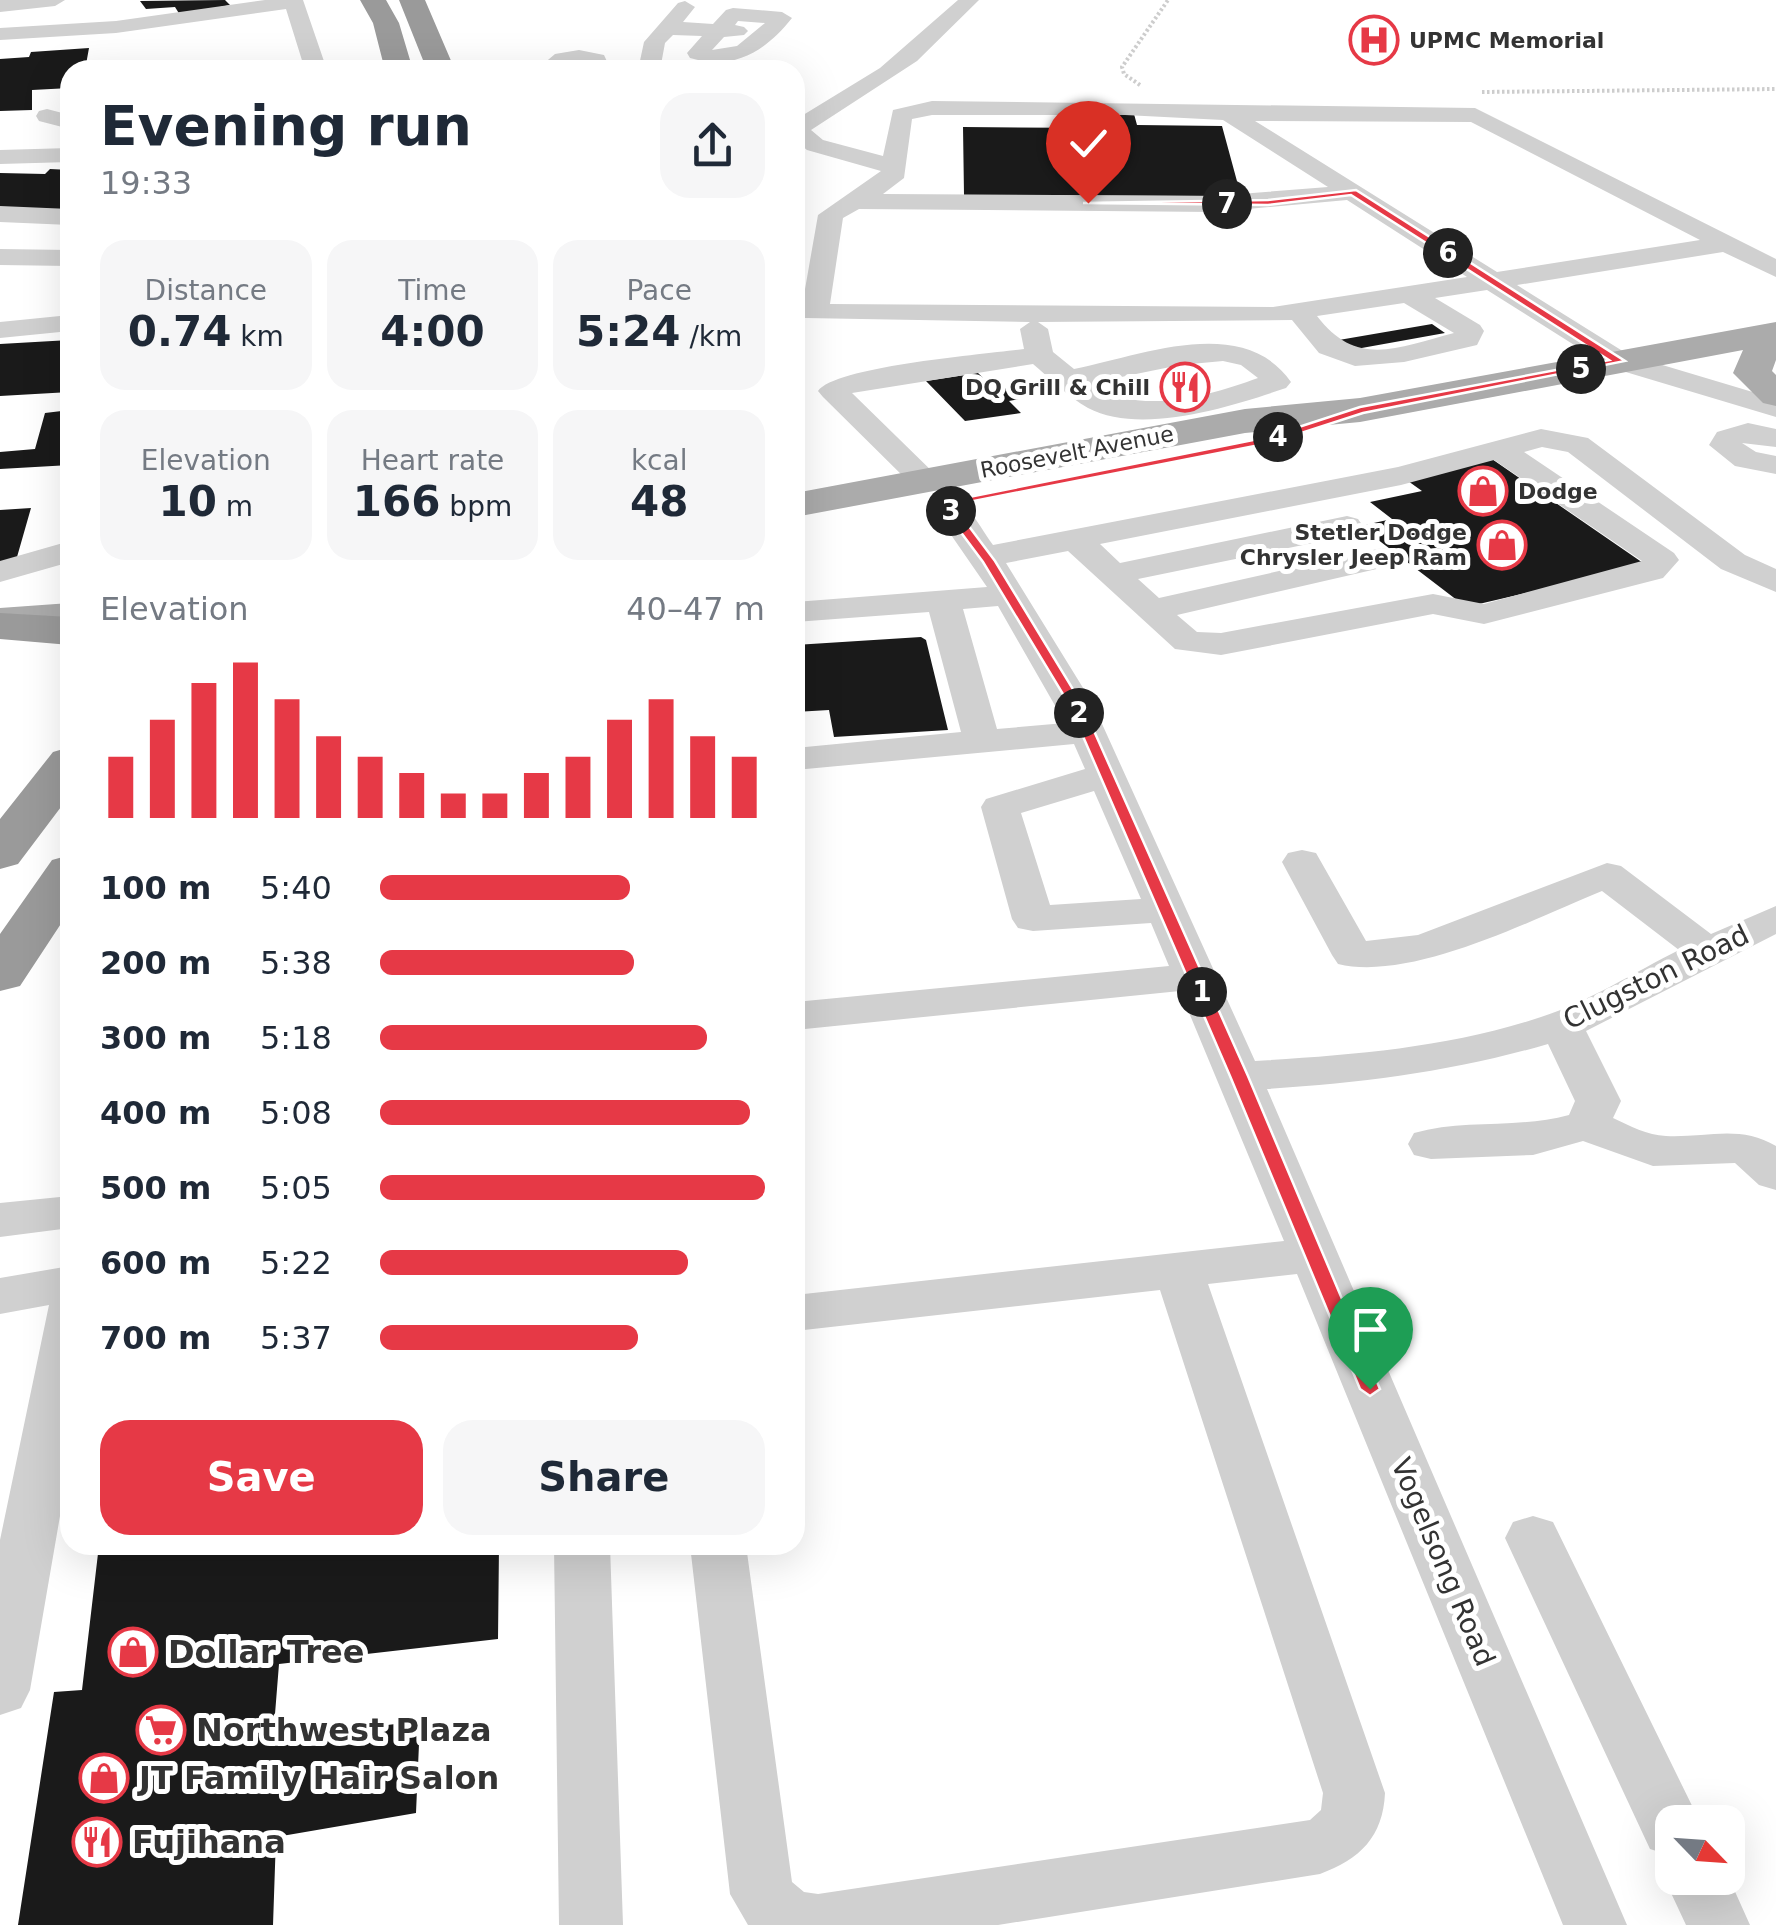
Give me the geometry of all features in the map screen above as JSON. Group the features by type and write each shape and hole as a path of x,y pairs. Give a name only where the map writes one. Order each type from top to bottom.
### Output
{"highway":[{"path":"373,0 386,24 396,60"},
{"path":"412,0 437,60"},
{"path":"0,624 60,630"},
{"path":"5,840 60,774"},
{"path":"0,974 60,890"}],"main road":[{"name":"Roosevelt Avenue","path":"805,529 935,492 942,495 968,484 1162,446 1202,429 1360,410 1772,334"},
{"path":"1772,334 1752,373 1776,396"},
{"name":"Roosevelt Avenue","path":"805,504 935,492 1270,440 1360,410"},
{"path":"0,595 60,591"},
{"path":"0,624 60,617"}],"street":[{"path":"6,5 58,0 76,30"},
{"path":"111,0 128,25"},
{"path":"651,60 654,42 694,0"},
{"path":"805,129 888,74 940,32 969,0"},
{"path":"0,34 128,25 259,3 294,1 313,60"},
{"path":"6,5 26,33"},
{"path":"665,28 716,30 745,46 698,53 716,30"},
{"path":"557,60 583,56 596,60"},
{"path":"1727,244 1273,315 815,312 832,215 892,178 901,115 932,108 1474,115 1727,244 1776,269"},
{"path":"1230,114 1619,361 1776,408"},
{"path":"805,138 894,167"},
{"path":"0,157 60,154"},
{"path":"854,201 1214,204 1352,192"},
{"path":"0,214 60,217"},
{"path":"805,236 828,237"},
{"path":"0,257 60,258"},
{"path":"1299,311 1322,342 1343,356 1366,358 1467,339 1470,331 1410,295"},
{"path":"1032,314 1038,356 1104,405 1138,410 1250,392 1276,382 1264,365 1238,354 1204,354 1070,379"},
{"path":"0,330 60,324"},
{"name":"Vogelsong Road","path":"1038,356 851,382 833,391 935,492 997,576 1076,704 1239,1076 1594,1925"},
{"path":"1776,438 1748,432 1728,438 1724,444 1746,459 1776,465"},
{"path":"805,611 943,600 1075,538 1401,476 1541,438 1578,444 1733,562 1776,582"},
{"path":"1075,538 1187,642 1221,644 1433,604 1484,614 1652,571 1662,560 1497,448"},
{"path":"1308,492 1433,604"},
{"path":"1114,574 1347,526"},
{"path":"0,572 60,554"},
{"path":"1152,610 1382,558"},
{"path":"943,600 982,742"},
{"path":"805,758 982,742 1097,754"},
{"path":"1097,754 1000,806 1032,919 1166,910"},
{"path":"1302,862 1353,955 1426,947 1607,875 1708,952"},
{"name":"Clugston Road","path":"1239,1076 1361,1069 1468,1052 1561,1026 1776,918"},
{"path":"805,1015 1195,976"},
{"path":"1561,1026 1598,1101 1587,1124"},
{"path":"1431,1144 1533,1140 1587,1124 1656,1151 1743,1147 1765,1158 1776,1174"},
{"path":"0,1220 60,1213"},
{"path":"805,1311 1314,1255"},
{"path":"719,1555 762,1894 774,1910 793,1920 818,1924 1320,1846 1343,1835 1353,1816 1354,1793 1178,1270"},
{"path":"0,1296 60,1286"},
{"path":"0,1690 60,1380"},
{"path":"1532,1538 1660,1805"},
{"path":"582,1555 591,1925"},
{"path":"1704,1895 1718,1925"}],"path":[{"path":"1148,86 1129,79 1122,66 1168,0"},
{"path":"1470,92 1776,88"}],"building":[{"path":"225,0 230,5 180,15 175,7 146,9 140,1"},
{"path":"89,48 87,60 60,60 60,89 32,90 32,110 0,111 0,59 29,57 31,52"},
{"path":"1098,114 1134,114 1137,125 1222,126 1241,196 964,195 963,127 1100,128"},
{"path":"50,169 60,170 60,211 0,209 0,173 45,174"},
{"path":"1432,324 1445,333 1345,351 1333,341"},
{"path":"60,341 60,393 0,396 0,344"},
{"path":"978,373 996,390 1028,384 1041,395 1009,401 1021,413 965,421 926,381"},
{"path":"60,411 60,466 0,469 0,452 35,449 45,413"},
{"name":"Stetler Dodge Chrysler Jeep Ram","path":"1489,457 1646,565 1466,607 1360,526 1392,519 1370,502 1422,491 1401,476"},
{"path":"31,508 15,564 0,565 0,510"},
{"path":"921,637 926,640 948,730 834,737 829,710 805,711 805,644"},
{"name":"Northwest Plaza","path":"98,1555 499,1555 498,1639 279,1664 273,1739 420,1721 416,1813 276,1837 273,1925 18,1925 54,1692 82,1690"}],"place":[{"name":"UPMC Memorial","path":"1374,40"},
{"name":"DQ Grill & Chill","path":"1185,387"},
{"name":"Dodge","path":"1483,491"},
{"name":"Stetler Dodge Chrysler Jeep Ram","path":"1502,545"},
{"name":"Dollar Tree","path":"133,1652"},
{"name":"Northwest Plaza","path":"161,1730"},
{"name":"JT Family Hair Salon","path":"104,1778"},
{"name":"Fujihana","path":"97,1842"}],"route":[{"path":"1088,203 1268,202 1352,192 1619,361 1360,410 1270,440 945,503 988,561 1076,704 1239,1076 1370,1389"}]}
